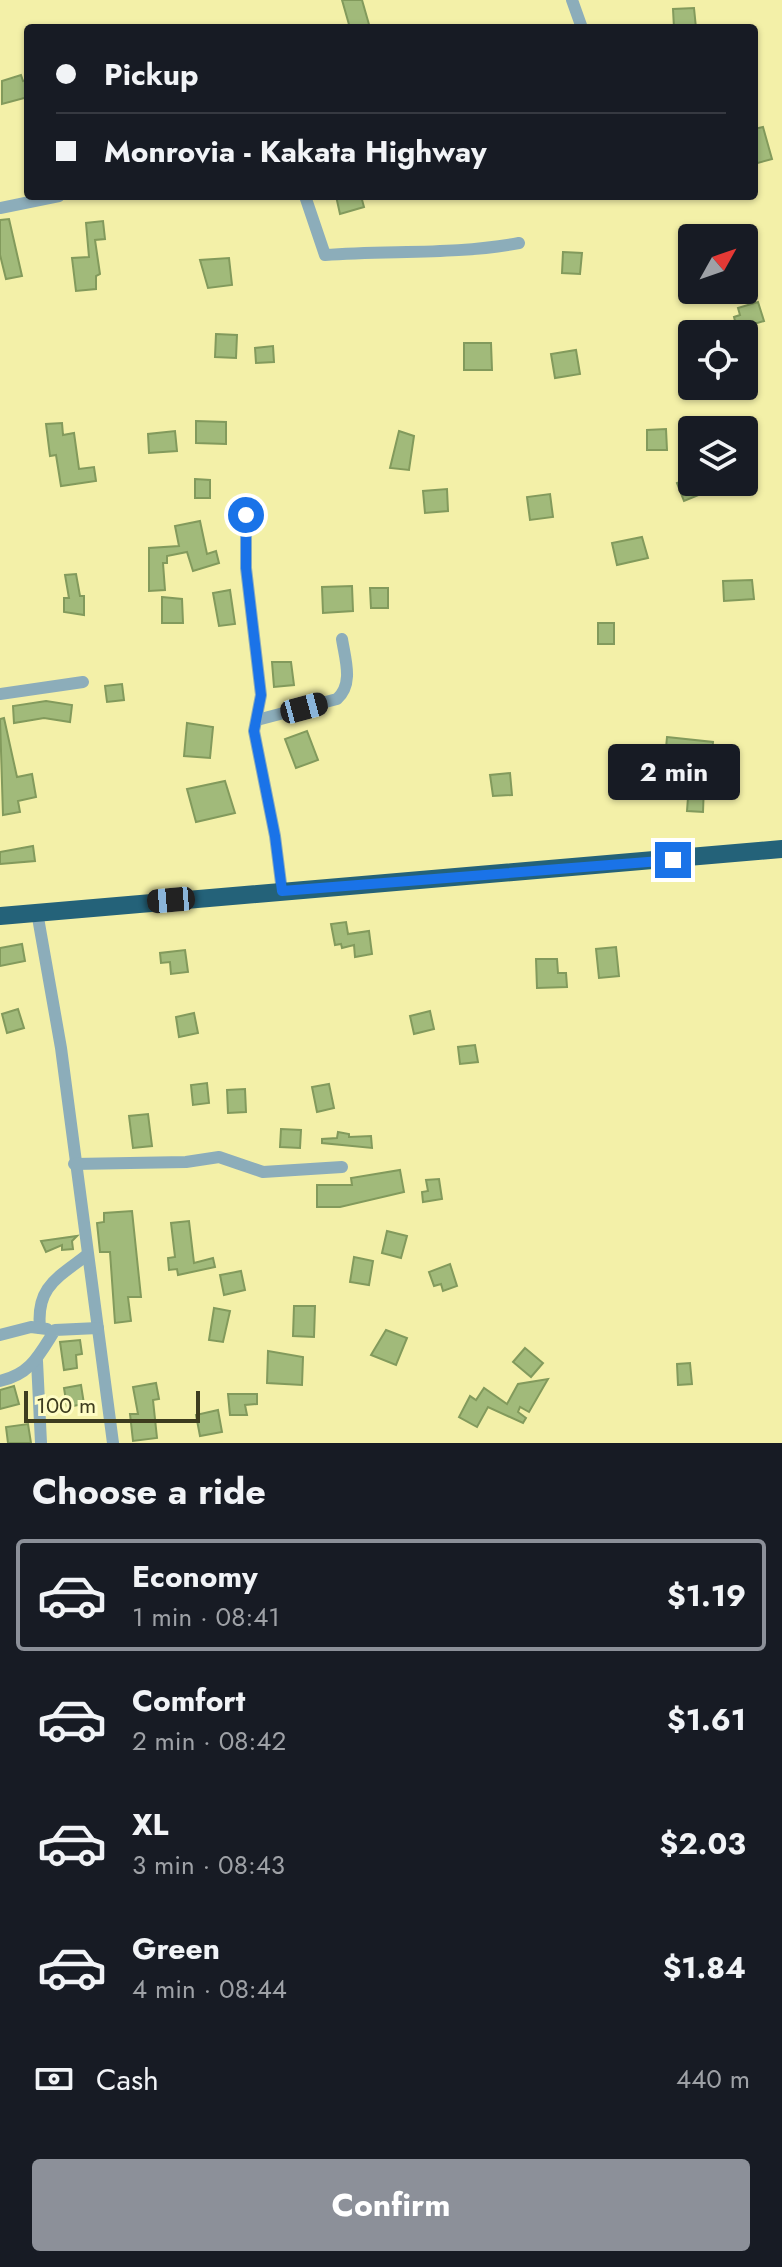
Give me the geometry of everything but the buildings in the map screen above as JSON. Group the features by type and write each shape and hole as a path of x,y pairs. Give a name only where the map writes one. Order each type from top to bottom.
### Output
{"highway":[{"path":"0,916 782,849"}],"street":[{"path":"572,0 581,24"},
{"path":"0,208 39,200"},
{"path":"306,200 325,255 385,250 484,249 519,243"},
{"path":"246,515 246,568 261,695 254,731 275,836 282,891"},
{"path":"257,720 337,699 348,682 342,639"},
{"path":"0,694 83,682"},
{"path":"37,912 61,1048 113,1443"},
{"path":"74,1164 186,1162 219,1157 263,1172 342,1167"},
{"path":"40,1328 38,1308 43,1292 87,1255"},
{"path":"0,1335 31,1327 55,1330 98,1328"},
{"path":"0,1381 18,1376 37,1361 55,1330"},
{"path":"37,1361 41,1443"}],"route":[{"path":"246,515 246,568 261,695 254,731 275,836 282,891 673,860"}]}
